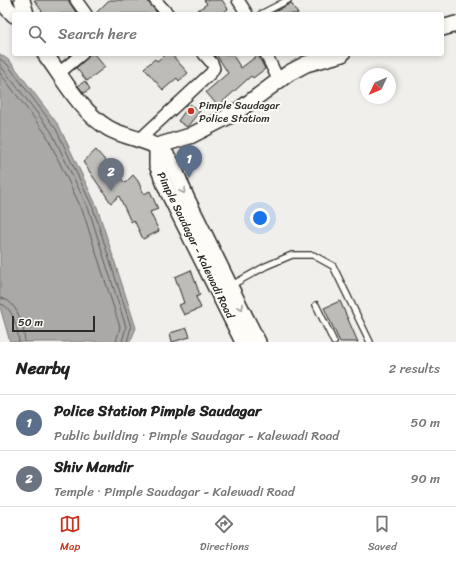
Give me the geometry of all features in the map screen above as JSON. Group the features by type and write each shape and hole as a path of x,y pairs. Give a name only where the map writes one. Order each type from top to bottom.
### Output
{"main road":[{"path":"22,0 25,12"},
{"path":"2,1 12,13"},
{"path":"444,27 456,24"},
{"path":"47,56 79,101 92,116 108,128 157,146 190,136 235,113 279,81 306,64 335,56"},
{"name":"Pimple Saudagar - Kalewadi Road","path":"157,146 169,159 180,186 258,342"},
{"name":"Pimple Saudagar - Kalewadi Road","path":"157,146 157,164 168,192 243,342"}],"street":[{"path":"76,0 85,12"},
{"path":"155,0 166,12"},
{"path":"238,0 246,12"},
{"path":"59,73 80,56"},
{"path":"139,140 211,73 214,68 206,56"},
{"path":"267,56 279,81"}],"lane":[{"path":"265,12 288,0"},
{"path":"230,286 266,266 292,255 313,255 334,266 370,342"},
{"path":"316,305 334,342"}],"water":[{"path":"0,54 10,61 59,126 97,207 136,328 130,342 10,342 0,307"}],"building":[{"path":"34,0 68,0 76,12 43,12"},
{"path":"109,0 147,0 156,12 97,12"},
{"path":"204,0 222,0 228,9 224,12 195,12 207,4"},
{"path":"291,3 297,12 275,12"},
{"path":"88,56 96,56 105,67 87,81 76,68"},
{"path":"163,56 173,56 188,73 179,81 177,78 163,90 144,68 155,59 157,61"},
{"path":"217,56 233,56 241,68 258,56 265,69 253,78 251,76 218,106 206,92 228,73"},
{"path":"85,81 90,89 84,93 78,86"},
{"path":"190,104 200,111 187,127 178,121"},
{"path":"96,150 125,183 133,175 138,181 144,194 150,191 158,209 150,212 159,231 143,239 134,220 131,222 119,196 111,203 83,162"},
{"path":"191,270 200,295 196,297 201,308 184,315 179,305 184,303 175,277"},
{"path":"340,301 358,342 340,342 324,308"},
{"path":"187,328 190,337 172,342 170,333"}],"place":[{"name":"Pimple Saudagar Police Statiom","path":"191,111"},
{"name":"Police Station Pimple Saudagar","path":"189,178"},
{"name":"Shiv Mandir","path":"111,191"}]}
